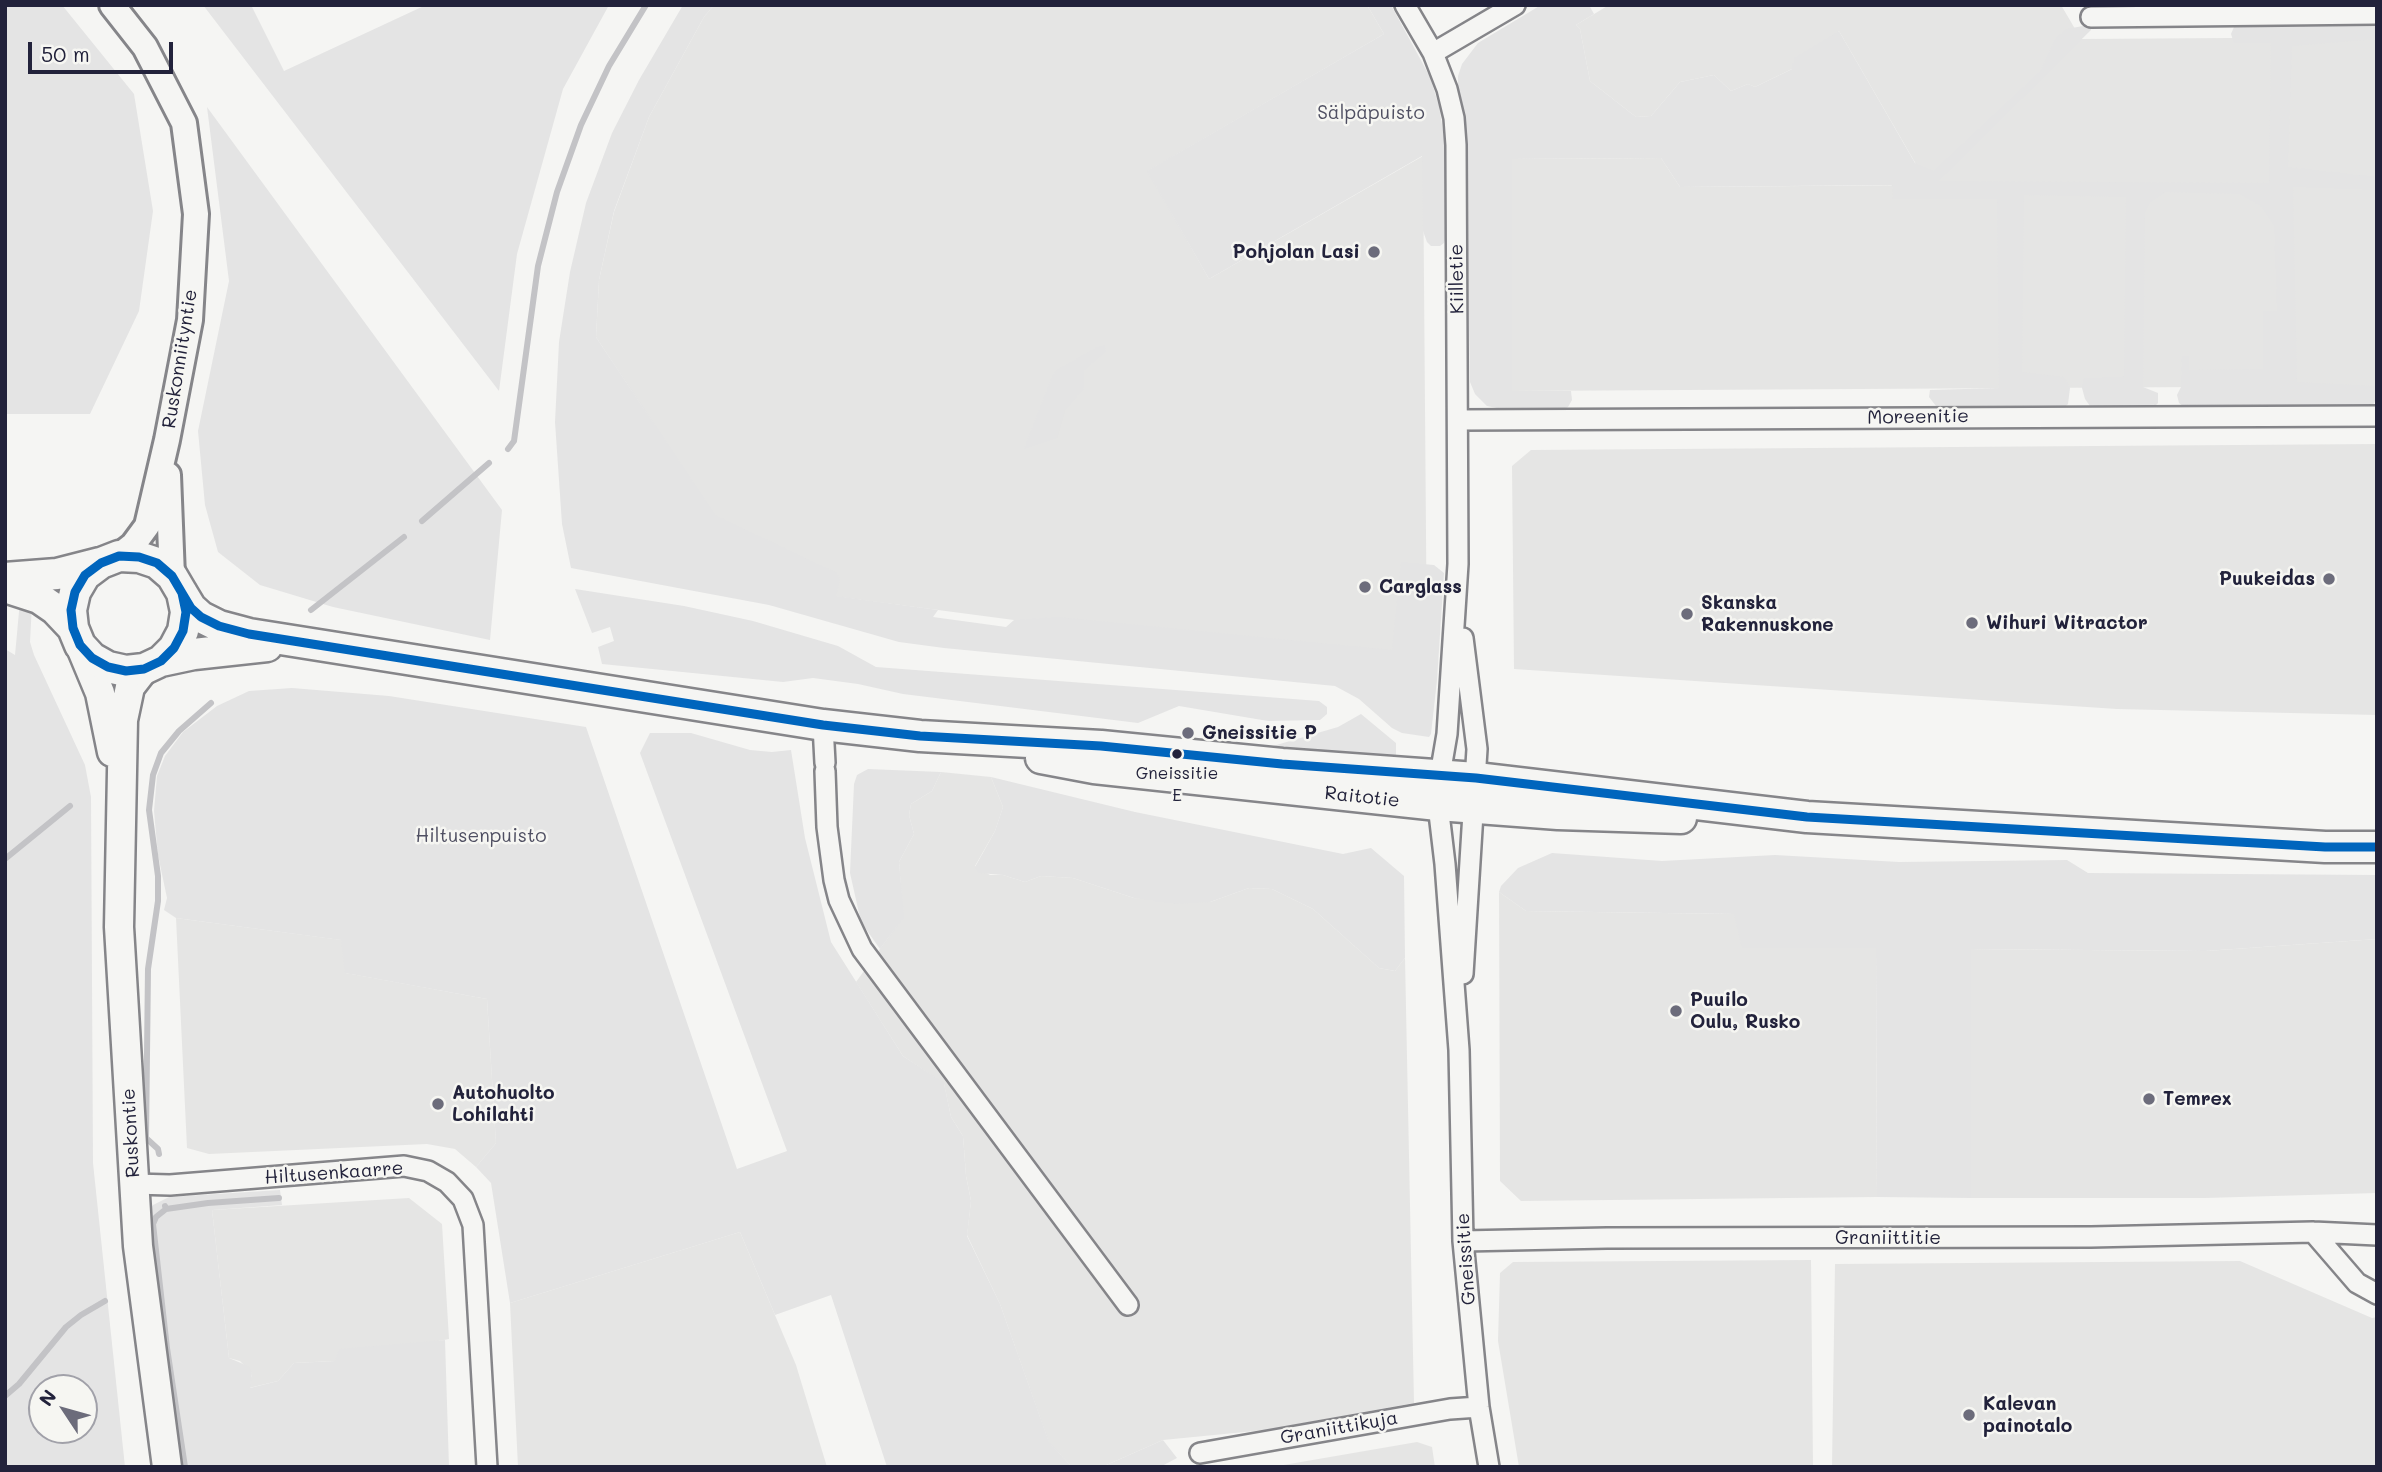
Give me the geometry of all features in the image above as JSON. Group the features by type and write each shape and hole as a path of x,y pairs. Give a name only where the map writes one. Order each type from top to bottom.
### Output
{"main road":[{"path":"5,578 57,574 110,560 139,557 157,563 177,584 186,612 183,631 174,648 153,665 126,671 108,667 92,658 55,610 39,598 5,587"},
{"path":"76,636 71,610 75,592 85,575 110,560"},
{"name":"Raitotie","path":"177,584 191,608 201,617 219,626 284,640 595,690 920,736 1094,768 1474,808 1657,818 1807,817"},
{"name":"Ruskontie","path":"76,636 100,693 121,798"},
{"name":"Raitotie","path":"153,665 232,649 310,643"},
{"name":"Ruskontie","path":"153,665 130,687 123,720 119,927 138,1246 167,1467"},
{"name":"Raitotie","path":"920,736 1101,746 1282,764 1476,778 1807,817 2325,848 2377,847"}],"street":[{"name":"Ruskonniityntie","path":"110,560 133,545 147,526 190,320 196,214 184,124 145,47 112,5"},
{"name":"Kiilletie","path":"1405,5 1433,53 1450,98 1456,145 1458,564 1447,734 1438,805"},
{"path":"1433,53 1516,5"},
{"path":"2091,17 2377,14"},
{"name":"Moreenitie","path":"1459,421 1579,418 2377,416"},
{"name":"Ruskonniityntie","path":"167,440 177,584"},
{"name":"Kiilletie","path":"1458,564 1464,656 1477,749 1474,808"},
{"path":"823,724 827,827 834,880 839,900 862,949 1128,1305"},
{"name":"Gneissitie","path":"1438,805 1459,1049 1463,1241 1479,1407 1489,1467"},
{"name":"Gneissitie","path":"1459,1049 1474,808"},
{"name":"Hiltusenkaarre","path":"134,1184 170,1185 404,1166 428,1171 447,1182 463,1199 473,1225 487,1467"},
{"path":"2313,1232 2357,1283 2377,1294"},
{"name":"Graniittitie","path":"1463,1241 2091,1237 2313,1232 2377,1235"},
{"name":"Graniittikuja","path":"1200,1453 1450,1409 1479,1407"}],"shaded area":[{"path":"714,5 1367,5 1384,34 1148,171 1209,279 1423,156 1427,660 1014,620 604,566 660,434 596,337 599,280 614,212 649,117 704,17"},
{"path":"1609,5 2061,5 2081,39 2377,37 2377,386 1512,391 1512,159 1661,158 1680,187 1928,185 1839,31 1792,69 1755,87 1748,84 1731,91 1714,75 1680,82 1651,116 1636,117 1590,81 1580,29 1576,25"},
{"path":"2377,444 2377,715 2117,709 1514,669 1512,466 1531,450"},
{"path":"941,772 991,777 1003,807 995,831 975,866 990,875 1003,875 1025,882 1041,876 1073,878 1134,898 1210,902 1249,888 1272,889 1313,909 1379,968 1395,971 1405,958 1414,1403 1265,1430 1163,1440 1102,1467 1072,1467 1049,1443 1000,1304 967,1235 971,1201 963,1136 951,1117 944,1084 903,1056 856,982 903,917 899,862 914,834 909,815 911,804 932,791"},
{"path":"1499,892 1526,911 1735,914 1743,948 1876,948 1877,1197 1521,1201 1500,1181"},
{"path":"176,918 342,940 346,973 487,999 496,1143 476,1167 455,1149 427,1144 209,1154 187,1148"},
{"path":"2377,939 2377,1193 2205,1198 1971,1198 1970,949 2205,951"},
{"path":"409,1198 442,1224 449,1339 335,1361 294,1363 278,1381 249,1388 252,1373 240,1361 229,1358 212,1210"},
{"path":"740,1232 796,1365 827,1467 518,1467 510,1303"},
{"path":"1811,1260 1813,1467 1519,1467 1498,1341 1500,1273 1513,1262"},
{"path":"2240,1261 2372,1318 2377,1317 2377,1467 1832,1467 1835,1264"},
{"path":"1417,1442 1432,1447 1435,1467 1272,1467"}],"green space":[{"path":"5,5 62,5 134,94 153,211 139,311 90,414 5,414"},
{"path":"203,5 251,5 284,71 426,5 609,5 563,89 517,254 499,391"},
{"path":"683,5 714,5 704,17 649,117 614,211 599,280 596,337 715,515 837,573 840,579 836,596 938,610 933,617 1006,627 1014,620 1058,617 1392,650 1401,562 1434,565 1444,573 1437,680 1429,737 1402,733 1392,728 1359,699 1335,686 899,642 769,605 571,568 562,524 555,422 559,342 570,272 586,203 612,133"},
{"name":"Sälpäpuisto","path":"1367,5 1391,5 1430,77 1439,106 1445,143 1444,243 1431,246 1423,231 1422,156 1209,279 1147,171 1384,34"},
{"path":"1541,5 1589,5 1594,14 1576,25 1580,29 1590,81 1636,117 1651,116 1680,82 1714,75 1731,91 1748,84 1755,87 1792,69 1794,58 1839,31 1915,163 1934,171 2040,72 2056,38 2067,29 2088,25 2091,27 2091,30 1938,181 2269,183 2271,43 2234,43 2231,34 2234,27 2377,25 2377,39 2292,46 2288,167 2377,177 2377,190 2293,187 2297,382 2375,386 2376,399 2373,405 2369,406 2183,406 2179,403 2177,395 2181,387 2182,356 2189,356 2189,370 2263,369 2263,311 2277,311 2274,225 2262,207 2240,194 2165,192 2150,202 2145,212 2143,387 2158,393 2158,403 2155,406 2090,406 2082,388 2083,379 2124,376 2126,197 2024,195 2022,372 2064,377 2070,388 2068,404 2065,407 1936,406 1929,397 1930,390 1999,388 1997,199 1893,199 1892,185 1680,187 1661,158 1512,159 1512,391 1571,391 1572,400 1564,409 1506,410 1487,406 1475,394 1470,382 1465,118 1458,76 1462,64 1478,43"},
{"path":"207,107 502,510 490,640 333,607 260,585 218,552 205,505 198,431 229,281"},
{"path":"1105,345 1106,351 1084,370 1084,388 1065,410 1057,438 1024,449 1057,370"},
{"path":"575,589 684,606 753,621 838,646 876,667 1319,701 1327,707 1327,714 1320,720 1268,721 1179,706 1138,723 903,694 813,678 783,682 602,664 598,647 614,641 610,627 592,633"},
{"path":"20,601 32,604 30,642 85,765 91,797 93,1163 125,1467 5,1467 5,649 15,655"},
{"name":"Hiltusenpuisto","path":"292,688 389,696 586,727 737,1169 787,1151 640,753 650,733 691,733 750,750 791,750 805,838 831,942 903,1056 944,1083 951,1117 963,1136 971,1201 967,1236 1000,1304 1049,1442 1072,1467 887,1467 831,1295 775,1315 740,1232 510,1303 491,1183 476,1167 496,1143 487,999 345,973 341,940 176,918 164,910 167,898 158,855 154,811 157,776 165,756 183,732 217,706 249,691"},
{"path":"1361,714 1396,743 1396,755 1372,762 1273,746 1338,727"},
{"path":"868,769 941,772 932,791 911,804 909,815 914,834 899,862 904,917 880,949 861,922 850,873 854,784 857,775"},
{"path":"991,777 1135,812 1343,854 1371,848 1404,876 1405,958 1395,971 1379,968 1313,909 1272,889 1249,888 1210,902 1175,904 1134,898 1073,878 1041,876 1025,882 1003,875 979,873 975,867 995,831 1003,807"},
{"path":"1552,853 1662,861 1775,855 1899,862 2067,860 2088,873 2377,875 2377,939 2205,951 1971,949 1971,1198 1877,1197 1876,948 1742,948 1734,914 1526,911 1499,892 1501,886 1518,868"},
{"path":"280,1190 282,1205 212,1210 229,1358 248,1366 252,1373 250,1388 278,1381 294,1363 335,1361 339,1349 445,1340 449,1467 178,1467 147,1215 153,1205 169,1197"},
{"path":"1163,1440 1177,1458 1160,1467 1102,1467"}],"waterway":[{"path":"508,449 514,441 538,266 557,192 581,125 609,66 646,5"},
{"path":"422,521 489,463"},
{"path":"311,610 404,537"},
{"path":"159,1154 158,1149 146,1138 148,969 158,901 158,876 149,810 153,775 161,753 179,731 211,703"},
{"path":"5,859 70,806"},
{"path":"166,1209 279,1198"},
{"path":"165,1206 166,1209 156,1217 153,1224 167,1348 185,1467"},
{"path":"5,1396 19,1384 66,1327 105,1301"}],"transit line":[{"path":"182,593 186,612 183,631 174,648 161,661 144,669 126,671 108,667 92,658 80,645 73,628 71,610 75,592 85,575 101,563 119,556 139,557 157,563 172,576 191,608 201,617 219,626 249,634 823,725 920,736 1101,746 1282,764 1476,778 1807,817 2325,847 2377,847"}],"place":[{"name":"Pohjolan Lasi","path":"1374,252"},
{"name":"Puukeidas","path":"2329,579"},
{"name":"Carglass","path":"1365,587"},
{"name":"Skanska Rakennuskone","path":"1687,614"},
{"name":"Wihuri Witractor","path":"1972,623"},
{"name":"Gneissitie P","path":"1188,733"},
{"name":"Gneissitie E","path":"1177,754"},
{"name":"Puuilo Oulu, Rusko","path":"1676,1011"},
{"name":"Temrex","path":"2149,1099"},
{"name":"Autohuolto Lohilahti","path":"438,1104"},
{"name":"Kalevan painotalo","path":"1969,1415"}]}
